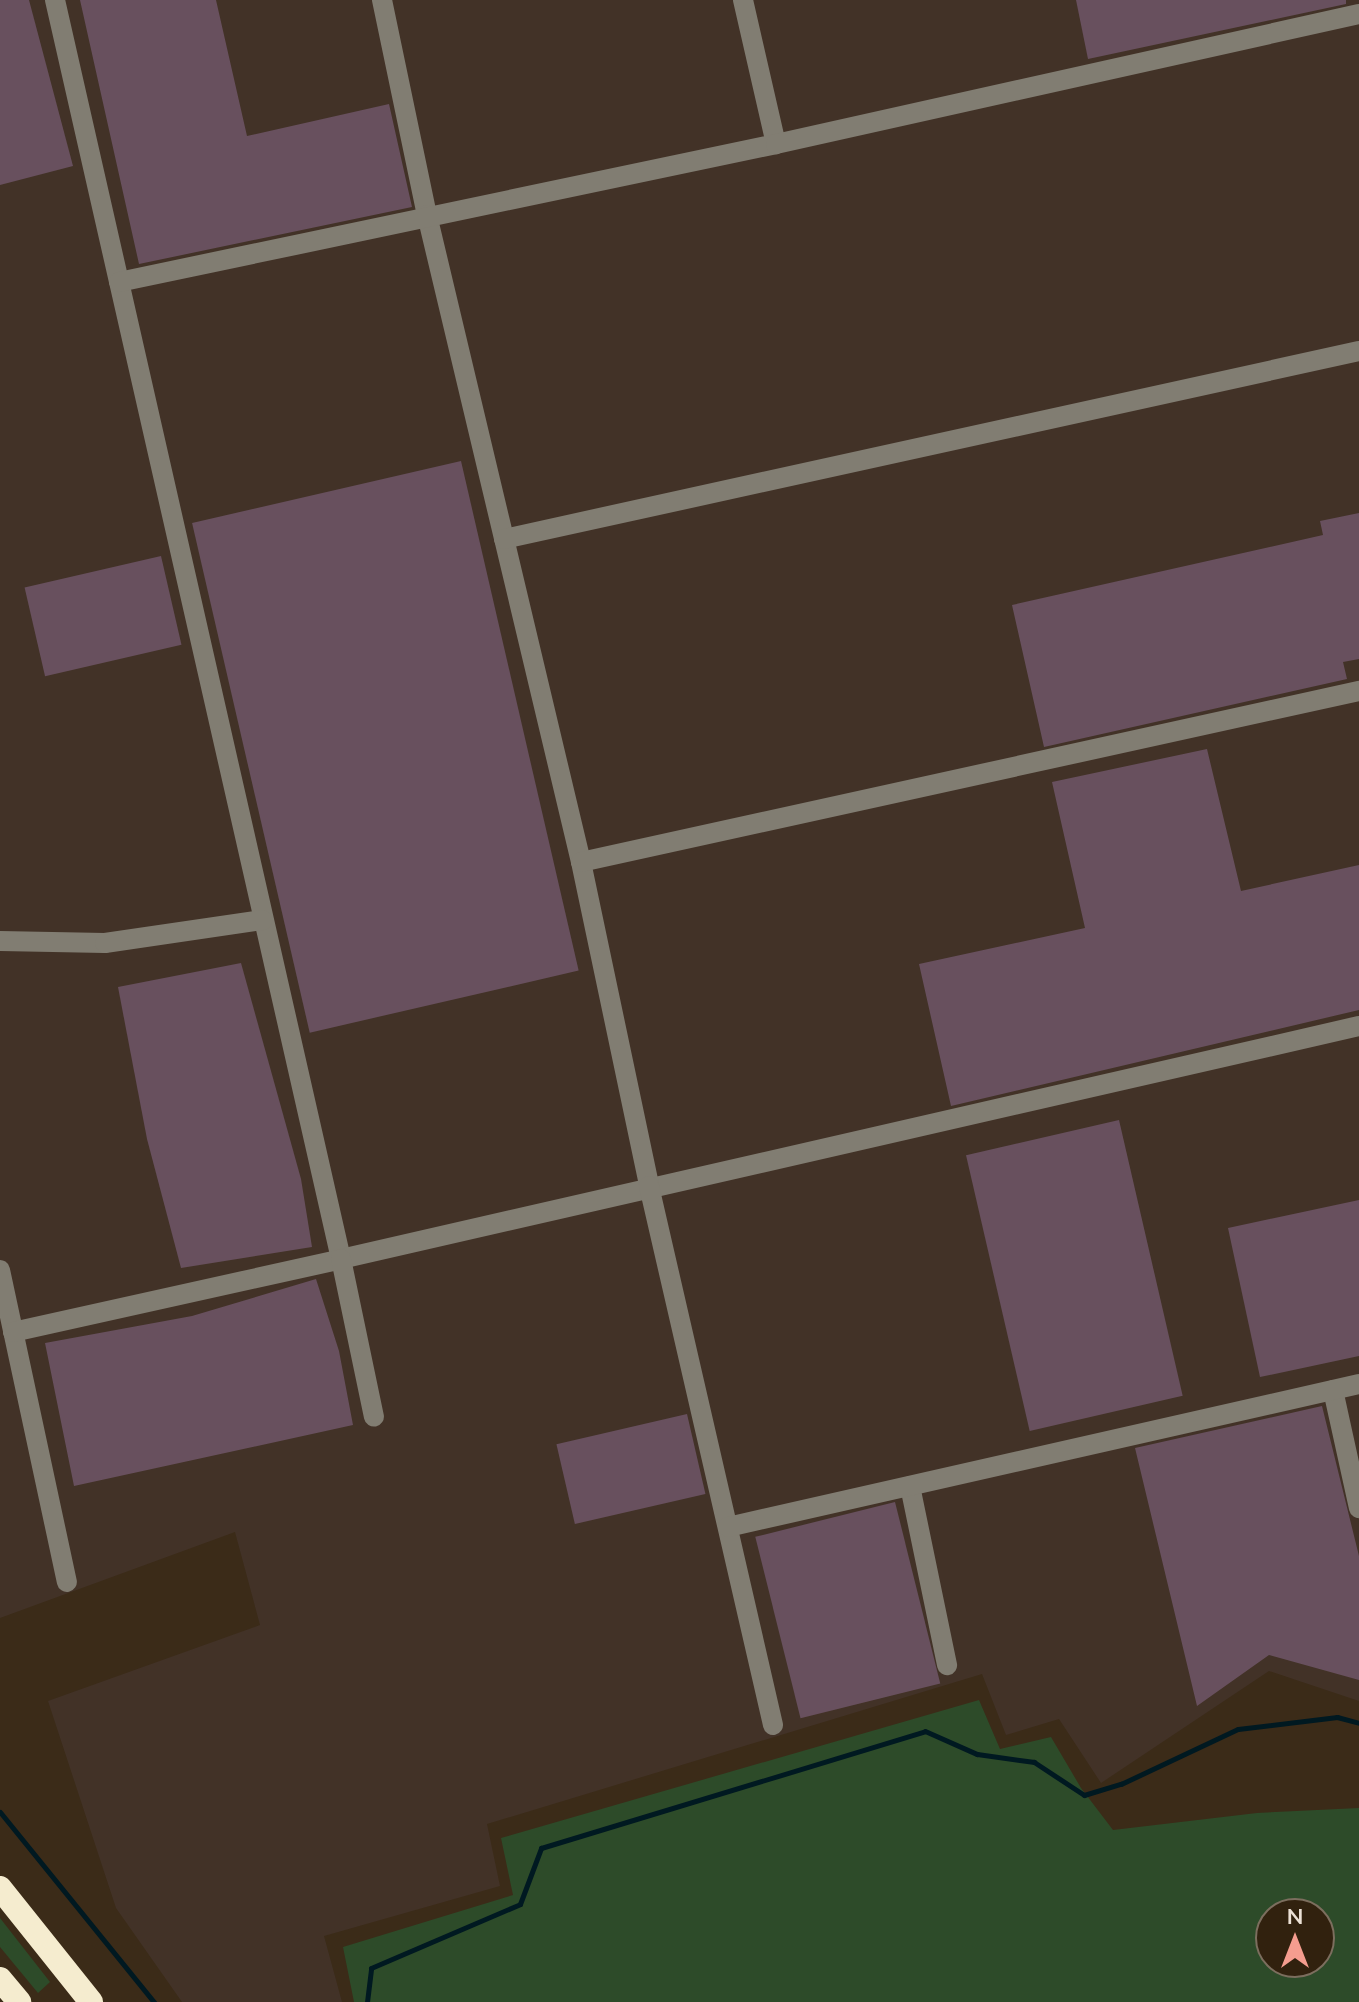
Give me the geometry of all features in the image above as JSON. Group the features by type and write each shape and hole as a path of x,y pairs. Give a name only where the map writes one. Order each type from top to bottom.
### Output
{"highway":[{"path":"0,1888 91,2002"},
{"path":"0,1979 19,2002"}],"lane":[{"path":"55,0 341,1259 374,1417"},
{"path":"382,0 427,215 581,862 649,1186 773,1725"},
{"path":"743,0 776,144"},
{"path":"119,282 776,144 1359,14"},
{"path":"504,539 1359,351"},
{"path":"581,862 1359,691"},
{"path":"0,941 105,943 262,920"},
{"path":"13,1332 1359,1026"},
{"path":"0,1270 67,1582"},
{"path":"728,1527 1359,1384"},
{"path":"1333,1390 1359,1508"},
{"path":"910,1486 947,1665"}],"shaded area":[{"path":"0,0 1359,0 1359,1701 1269,1671 1101,1783 1059,1719 1006,1735 982,1674 487,1824 500,1886 324,1936 342,2002 182,2002 116,1908 48,1701 260,1625 235,1532 0,1618"}],"green space":[{"path":"979,1700 1000,1749 1051,1737 1081,1788 1113,1830 1257,1813 1359,1808 1359,2002 354,2002 343,1947 513,1895 501,1838"},
{"path":"0,1918 50,1982 38,1993 0,1947"}],"building":[{"path":"0,0 29,0 73,166 0,185"},
{"path":"80,0 216,0 247,136 389,104 412,207 139,264"},
{"path":"1076,0 1346,0 1346,4 1088,59"},
{"path":"461,461 579,971 310,1033 192,523"},
{"path":"1359,513 1359,659 1343,662 1347,679 1044,747 1012,605 1323,535 1320,521"},
{"path":"161,556 181,645 45,676 25,587"},
{"path":"1207,749 1241,891 1359,865 1359,1010 951,1106 919,964 1085,928 1052,782"},
{"path":"241,963 301,1179 312,1247 181,1268 147,1139 118,987"},
{"path":"1119,1120 1183,1396 1030,1431 966,1155"},
{"path":"1359,1200 1359,1356 1260,1377 1228,1228"},
{"path":"316,1279 339,1351 353,1425 74,1486 45,1343 192,1316"},
{"path":"1322,1406 1359,1556 1359,1680 1269,1655 1197,1706 1135,1448"},
{"path":"687,1414 705,1494 575,1524 556,1444"},
{"path":"895,1502 940,1683 801,1718 755,1537"}],"waterway":[{"path":"367,2002 371,1968 520,1904 541,1848 925,1731 977,1754 1034,1762 1084,1795 1121,1784 1238,1729 1337,1717 1359,1723"},
{"path":"0,1812 154,2002"}]}
